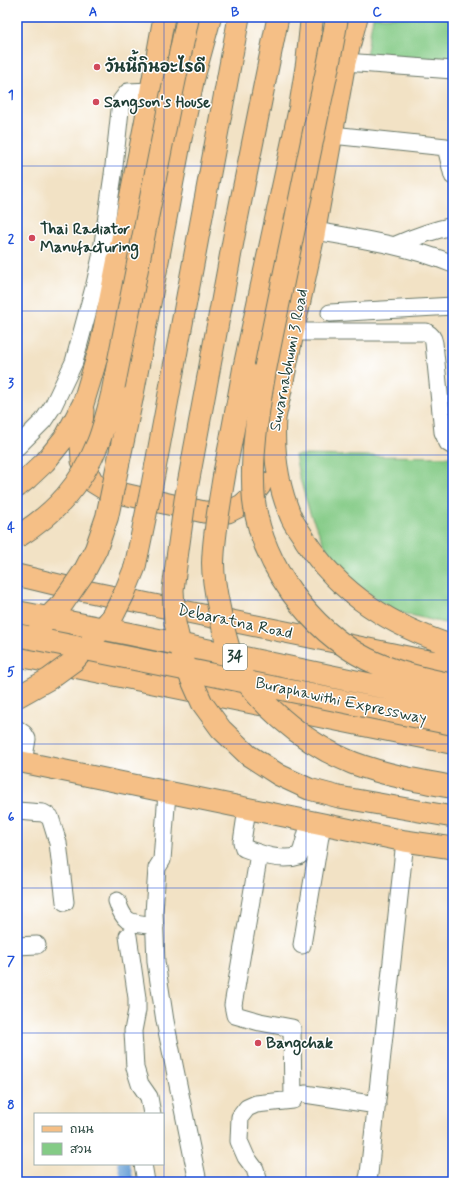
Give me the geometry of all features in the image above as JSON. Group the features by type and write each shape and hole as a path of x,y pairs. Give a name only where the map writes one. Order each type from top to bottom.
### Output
{"highway":[{"path":"17,537 33,528 64,500 78,482 98,442 112,396 188,17"},
{"path":"17,646 62,604 84,572 96,549 107,517 132,397 180,141 193,79 210,17"},
{"path":"312,17 300,108 244,369 215,525 213,565 216,595 230,652 241,674 256,694 275,713 327,751 353,763 385,773 453,787"},
{"path":"337,17 262,380 253,458 254,501 262,532 273,563 288,588 322,627 348,648 368,659 392,669 453,686"},
{"name":"Buraphawithi Expressway","path":"17,613 130,634 453,701"},
{"name":"Buraphawithi Expressway","path":"17,635 453,724"},
{"path":"17,655 453,743"}],"main road":[{"path":"17,487 49,457 66,436 83,404 101,344 164,17"},
{"path":"17,697 49,679 75,660 113,616 135,567 152,485 239,17"},
{"path":"278,17 237,220 185,500 173,590 175,623 185,665 202,703 221,729 248,755 279,775 309,789 339,797 453,817"},
{"name":"Suvarnabhumi 3 Road","path":"357,17 345,62 315,230 292,332 275,418 274,441 278,471 285,499 292,518 316,557 344,588 374,610 411,630 453,646"},
{"path":"83,404 81,444 82,460 92,482 106,490 204,512 228,512 242,505 252,496 260,486 274,441"},
{"name":"Debaratna Road","path":"17,576 422,660 453,664"},
{"path":"20,761 405,841 453,848"}],"street":[{"path":"345,62 453,70"},
{"path":"17,447 43,421 53,406 74,362 101,257 113,175 121,101 128,92 150,91"},
{"path":"332,135 446,147 453,176"},
{"path":"396,245 439,229 453,226"},
{"path":"315,230 396,245 453,264"},
{"path":"330,314 453,306"},
{"path":"292,332 426,332 430,334 433,338 434,344 443,432 448,443 453,446"},
{"path":"17,729 24,734 27,739 20,761"},
{"path":"167,792 162,860 157,868 155,919 156,962 159,988 198,1182"},
{"path":"247,809 242,842 244,848 259,854 284,858 299,856 316,823"},
{"path":"17,812 43,813 50,817 58,843 65,902"},
{"path":"302,945 316,823"},
{"path":"367,1182 370,1174 405,841"},
{"path":"259,854 233,1005 235,1015 260,1022 292,1028 293,1100 256,1104 247,1108 240,1117 239,1141 246,1158 256,1169 259,1182"},
{"path":"117,901 121,913 125,919 130,922 155,919"},
{"path":"128,936 137,998 137,1010 133,1031 135,1068 140,1084 149,1097 152,1113"},
{"path":"17,946 37,945"},
{"path":"305,1094 377,1105"},
{"path":"143,1165 146,1182"}],"green space":[{"path":"373,17 453,17 453,61 366,56"},
{"path":"295,455 453,457 453,625 393,611 344,575 326,548 310,513 299,476"}],"waterway":[{"path":"124,1165 128,1182"}],"place":[{"name":"วันนี้กินอะไรดี","path":"97,67"},
{"name":"Sangson's House","path":"96,102"},
{"name":"Thai Radiator Manufacturing","path":"32,238"},
{"name":"Bangchak","path":"258,1043"}]}
